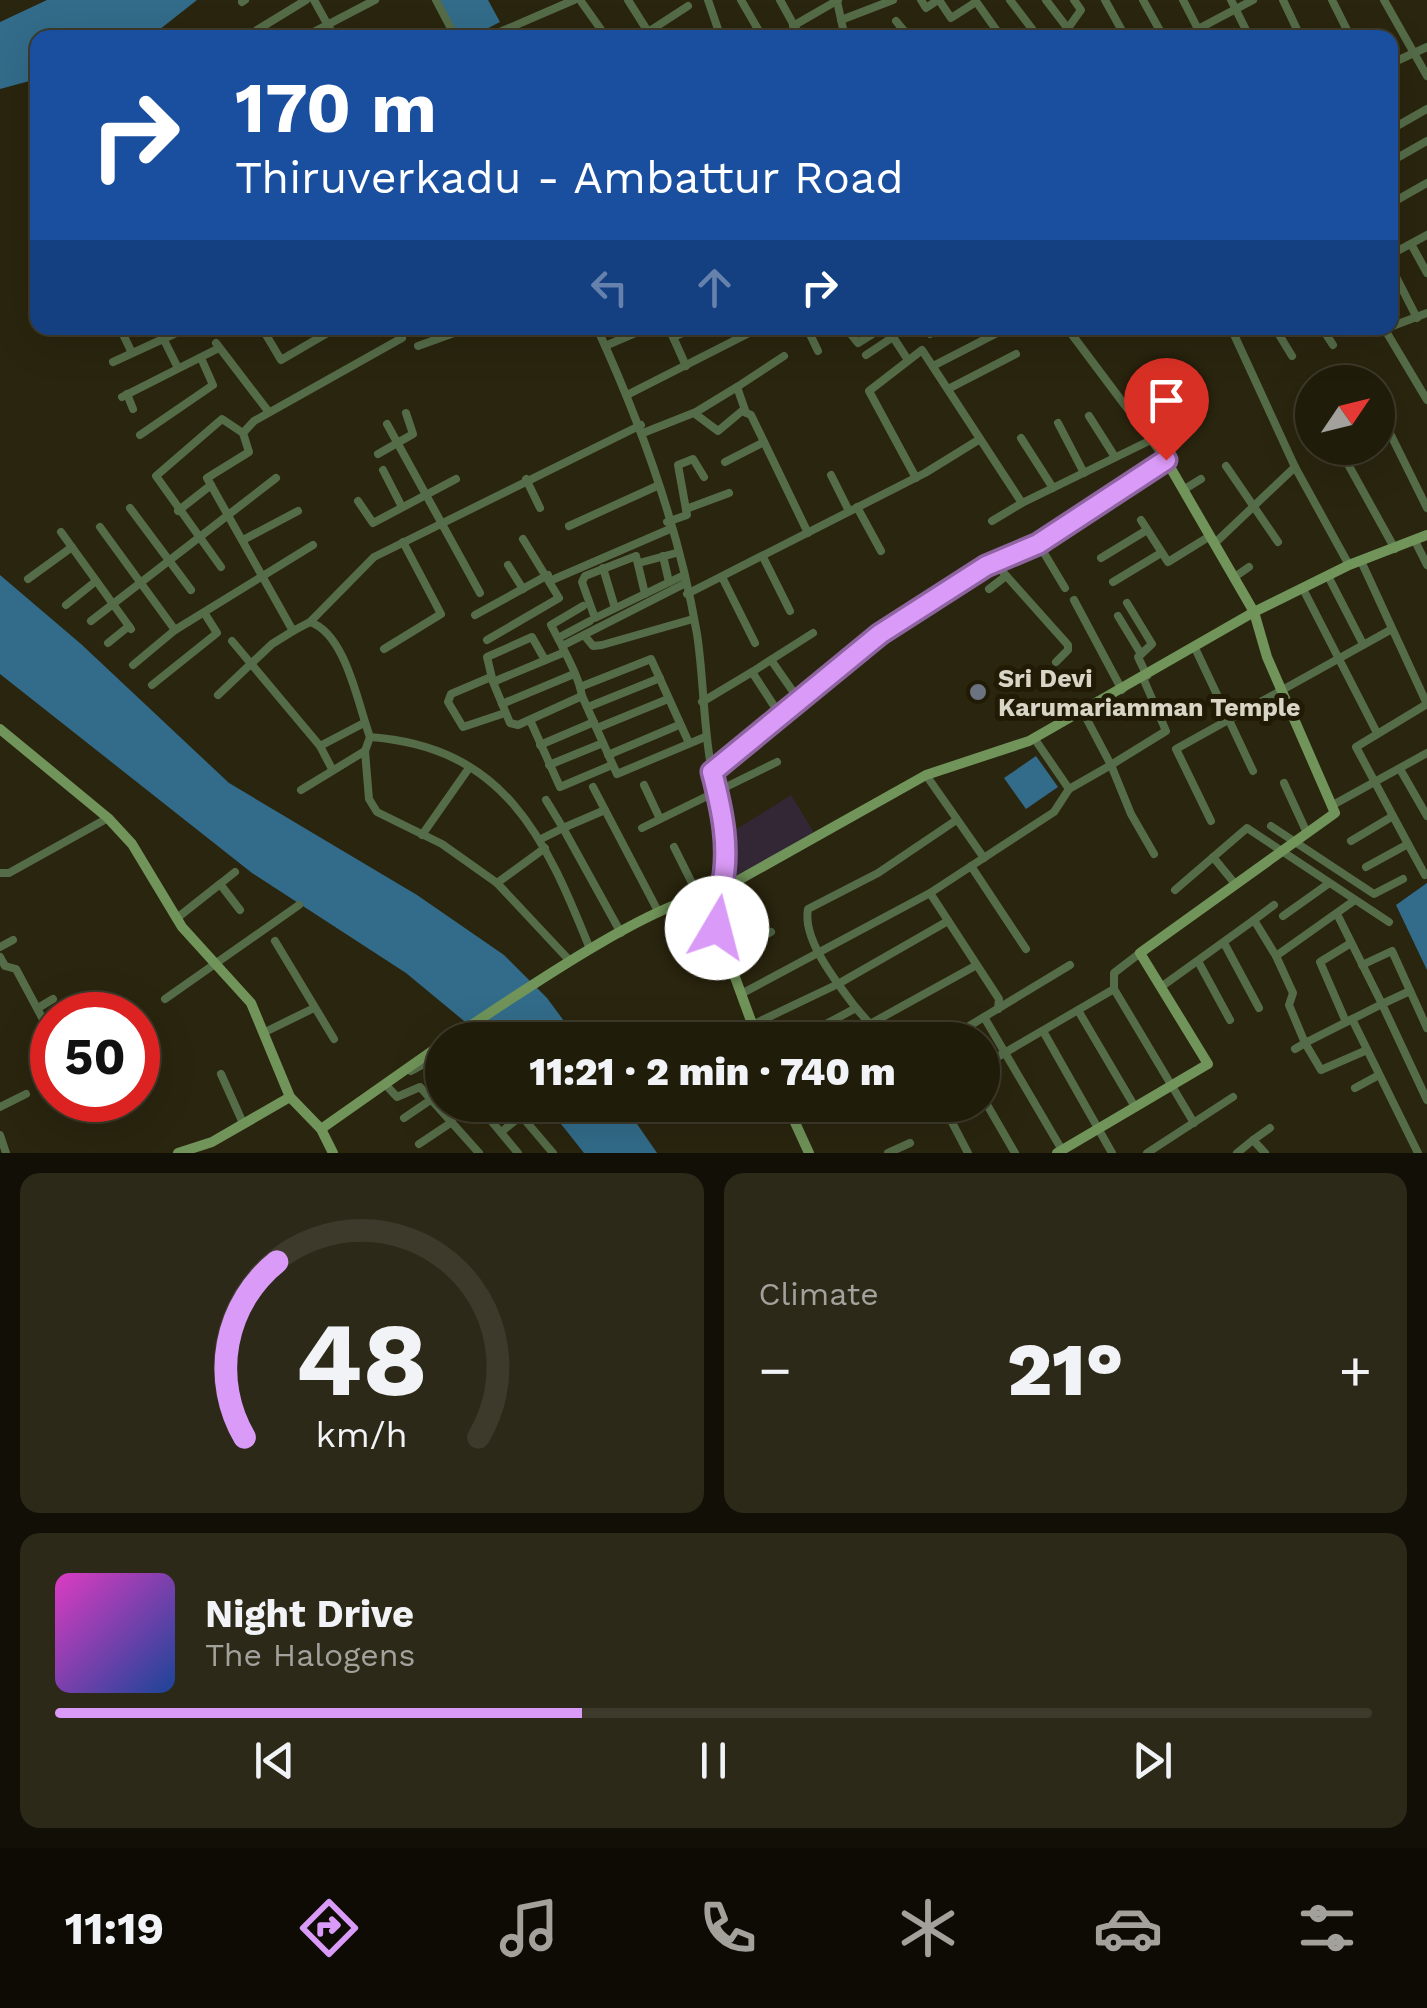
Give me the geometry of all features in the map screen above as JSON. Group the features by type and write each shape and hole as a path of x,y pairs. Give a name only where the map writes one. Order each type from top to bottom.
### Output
{"street":[{"path":"256,30 306,0"},
{"path":"314,0 331,30"},
{"path":"348,0 354,10"},
{"path":"317,30 375,0"},
{"path":"436,0 452,30"},
{"path":"503,30 559,3 577,0 600,30"},
{"path":"643,0 630,3 647,30"},
{"path":"708,0 719,30"},
{"path":"741,0 758,30"},
{"path":"780,0 796,30"},
{"path":"841,20 893,0"},
{"path":"921,0 926,8 939,0 951,18 976,1 994,29"},
{"path":"1010,0 1033,30"},
{"path":"1046,0 1068,29 1081,10 1074,0"},
{"path":"1106,0 1122,30"},
{"path":"1144,0 1160,30"},
{"path":"1183,0 1198,29 1253,0"},
{"path":"1231,0 1246,30"},
{"path":"1282,0 1297,30"},
{"path":"1332,0 1346,30"},
{"path":"1384,0 1427,76"},
{"path":"793,26 838,1 843,30"},
{"path":"657,30 688,6"},
{"path":"896,21 903,30"},
{"path":"1398,60 1427,47"},
{"path":"1398,125 1427,109"},
{"path":"1398,157 1427,141"},
{"path":"1398,199 1427,183"},
{"path":"1398,251 1427,235"},
{"path":"1411,244 1427,274"},
{"path":"1398,281 1417,318"},
{"path":"1398,324 1427,314"},
{"path":"123,335 132,353"},
{"path":"162,335 176,366"},
{"path":"114,362 171,335"},
{"path":"266,335 281,360"},
{"path":"270,366 323,335"},
{"path":"242,432 268,412 402,338 400,335"},
{"path":"418,346 449,335"},
{"path":"600,335 642,429 693,619 706,737 725,822 717,928 751,1022"},
{"path":"605,346 631,335"},
{"path":"672,335 686,366"},
{"path":"673,338 680,335"},
{"path":"627,395 746,335"},
{"path":"810,335 818,350"},
{"path":"933,366 992,335"},
{"path":"1072,335 1166,460 1236,576 1334,813 1114,973 1114,988 1194,1123"},
{"path":"1234,335 1295,466 1392,629 1427,704 1356,747 1425,875"},
{"path":"1279,335 1292,356"},
{"path":"1327,335 1333,345"},
{"path":"1391,335 1427,400"},
{"path":"866,355 894,337 908,360"},
{"path":"134,409 125,396 217,346 268,412"},
{"path":"916,478 869,390 922,350 1022,503"},
{"path":"948,389 1016,354"},
{"path":"218,695 252,664 310,622 374,557 526,479 642,429 694,413 784,356"},
{"path":"140,435 213,385 201,358"},
{"path":"736,387 808,533"},
{"path":"694,413 718,431 746,410"},
{"path":"378,454 414,431 406,412"},
{"path":"1089,416 1115,458"},
{"path":"222,567 158,483 159,469 222,418 242,432 251,450 208,478 294,631"},
{"path":"1058,423 1084,473"},
{"path":"387,424 480,593"},
{"path":"1022,438 1053,488"},
{"path":"562,645 685,585 722,577 763,557 916,478 980,439"},
{"path":"992,521 1151,440"},
{"path":"724,462 764,442"},
{"path":"1395,443 1427,508"},
{"path":"475,615 522,589 686,517 678,464 692,458 704,477"},
{"path":"712,772 880,634 994,562 1038,544 1166,460"},
{"path":"1348,465 1394,548"},
{"path":"1226,466 1278,542"},
{"path":"1141,520 1169,562 1212,539 1252,508 1295,466"},
{"path":"383,470 402,507"},
{"path":"830,475 881,551"},
{"path":"91,620 276,478"},
{"path":"526,479 540,508"},
{"path":"1183,490 1201,479"},
{"path":"358,501 371,523 456,480"},
{"path":"178,511 211,485"},
{"path":"570,526 658,486"},
{"path":"686,508 728,493"},
{"path":"130,508 191,590"},
{"path":"243,540 298,511"},
{"path":"100,527 175,630"},
{"path":"1102,558 1147,530"},
{"path":"61,532 130,628 108,643"},
{"path":"477,1022 590,949 659,912 718,892 926,775 962,760 998,755 1034,738 1254,612 1355,563 1427,535"},
{"path":"487,640 556,600 550,578 523,539"},
{"path":"1415,541 1427,565"},
{"path":"384,648 441,614 403,542"},
{"path":"1038,544 1065,588"},
{"path":"133,665 175,630 313,545"},
{"path":"28,579 72,547"},
{"path":"1113,582 1161,552"},
{"path":"639,563 676,553"},
{"path":"645,594 636,556 604,568 582,582 590,614 595,618 616,608 670,582 685,585"},
{"path":"664,556 670,582"},
{"path":"763,557 790,611"},
{"path":"994,562 1068,644 1068,650 1056,662"},
{"path":"508,565 522,589"},
{"path":"1236,576 1249,567"},
{"path":"604,568 616,608"},
{"path":"989,589 1006,576"},
{"path":"1328,576 1363,644"},
{"path":"722,577 755,643"},
{"path":"66,605 96,582"},
{"path":"1303,589 1376,732"},
{"path":"1090,600 1076,604 1122,690"},
{"path":"1127,604 1152,642 1138,659 1166,731 1210,821"},
{"path":"583,606 553,622 616,774 706,737"},
{"path":"152,685 218,633 206,614"},
{"path":"1118,616 1141,654"},
{"path":"584,635 593,646 602,646 693,619"},
{"path":"310,622 323,626 338,650 370,738 365,751 369,798 376,812 422,835 497,883 571,962"},
{"path":"574,674 463,727 448,702 451,694 545,660 590,622"},
{"path":"1176,749 1392,629"},
{"path":"702,702 813,633"},
{"path":"545,660 532,637 486,657 492,680 514,726 650,659 689,743"},
{"path":"232,641 320,746 332,768"},
{"path":"1195,648 1253,771"},
{"path":"771,660 799,700"},
{"path":"752,672 780,715"},
{"path":"588,706 660,678"},
{"path":"540,744 668,699"},
{"path":"1083,712 1112,765 1130,814 1154,854"},
{"path":"530,720 560,787 612,765"},
{"path":"320,746 364,723"},
{"path":"608,755 679,724"},
{"path":"0,730 108,818 177,918 251,1003 290,1097 321,1128 333,1153"},
{"path":"741,994 930,892 1054,812 1069,789 1166,731"},
{"path":"370,738 409,740 446,753 505,790 544,844 590,949"},
{"path":"1034,738 1069,789"},
{"path":"550,765 603,743"},
{"path":"301,790 365,751"},
{"path":"1331,806 1426,757"},
{"path":"642,828 777,762"},
{"path":"422,835 469,768"},
{"path":"1400,769 1427,816"},
{"path":"926,775 984,858"},
{"path":"1284,783 1307,833"},
{"path":"644,785 660,819"},
{"path":"593,787 659,912"},
{"path":"546,800 622,934"},
{"path":"497,883 564,828 606,810"},
{"path":"1351,841 1393,816"},
{"path":"0,873 9,873 108,818"},
{"path":"955,820 878,873 808,910 807,921 838,984 870,1024 975,966"},
{"path":"1271,826 1374,894 1402,879"},
{"path":"1175,890 1247,828 1389,922"},
{"path":"1366,868 1408,844"},
{"path":"674,848 699,897"},
{"path":"1213,857 1236,886"},
{"path":"971,866 1026,949"},
{"path":"177,918 235,872"},
{"path":"220,884 240,910"},
{"path":"1283,916 1328,884"},
{"path":"930,892 999,999 998,1009"},
{"path":"1276,956 1355,900"},
{"path":"165,1000 299,905"},
{"path":"1161,987 1274,905"},
{"path":"1337,914 1427,1100"},
{"path":"1254,920 1276,956 1292,993 1289,1005 1321,1070 1367,1050"},
{"path":"772,1022 948,922"},
{"path":"726,956 771,932"},
{"path":"0,947 13,940"},
{"path":"276,941 334,1039"},
{"path":"1351,943 1320,962 1418,1153"},
{"path":"1224,944 1259,1008"},
{"path":"1362,965 1392,951 1427,1028"},
{"path":"984,1017 1060,1151 1208,1064 1140,952"},
{"path":"0,957 6,966 16,969 30,994"},
{"path":"1199,962 1230,1020"},
{"path":"976,1022 1070,965"},
{"path":"1000,1055 1080,1012 1114,988"},
{"path":"1295,1049 1410,991"},
{"path":"263,1033 314,1008"},
{"path":"830,1022 856,1008"},
{"path":"1080,1012 1135,1107"},
{"path":"1043,1031 1112,1153"},
{"path":"321,1128 425,1056"},
{"path":"386,1084 425,1066"},
{"path":"222,1074 243,1123"},
{"path":"1355,1088 1380,1075"},
{"path":"386,1084 397,1097 418,1086 425,1092"},
{"path":"0,1107 26,1094"},
{"path":"1147,1153 1233,1096"},
{"path":"178,1153 212,1142 290,1097"},
{"path":"404,1118 425,1104"},
{"path":"419,1144 452,1122 479,1153"},
{"path":"492,1122 518,1153"},
{"path":"501,1132 514,1122"},
{"path":"526,1122 553,1153"},
{"path":"796,1122 809,1153"},
{"path":"952,1122 968,1153"},
{"path":"997,1122 1015,1153"},
{"path":"1237,1153 1270,1128"},
{"path":"0,1136 6,1153"},
{"path":"1253,1140 1265,1153"},
{"path":"888,1153 910,1143"},
{"path":"460,1153 472,1145"}],"shaded area":[{"path":"791,795 815,834 727,885 727,835"}],"water":[{"path":"47,0 197,0 159,30 30,30 30,81 0,89 0,22"},
{"path":"439,0 488,0 500,22 485,30 455,30"},
{"path":"0,575 81,644 229,783 417,895 504,955 565,1022 465,1022 406,973 252,873 0,674"},
{"path":"1036,756 1058,787 1026,809 1004,778"},
{"path":"1427,883 1427,970 1396,905"},
{"path":"559,1122 636,1122 657,1153 584,1153"}],"place":[{"name":"Sri Devi Karumariamman Temple","path":"978,692"}],"route":[{"path":"717,928 714,895 721,890 725,876 725,822 712,772 880,634 986,566 1038,544 1166,460"}]}
